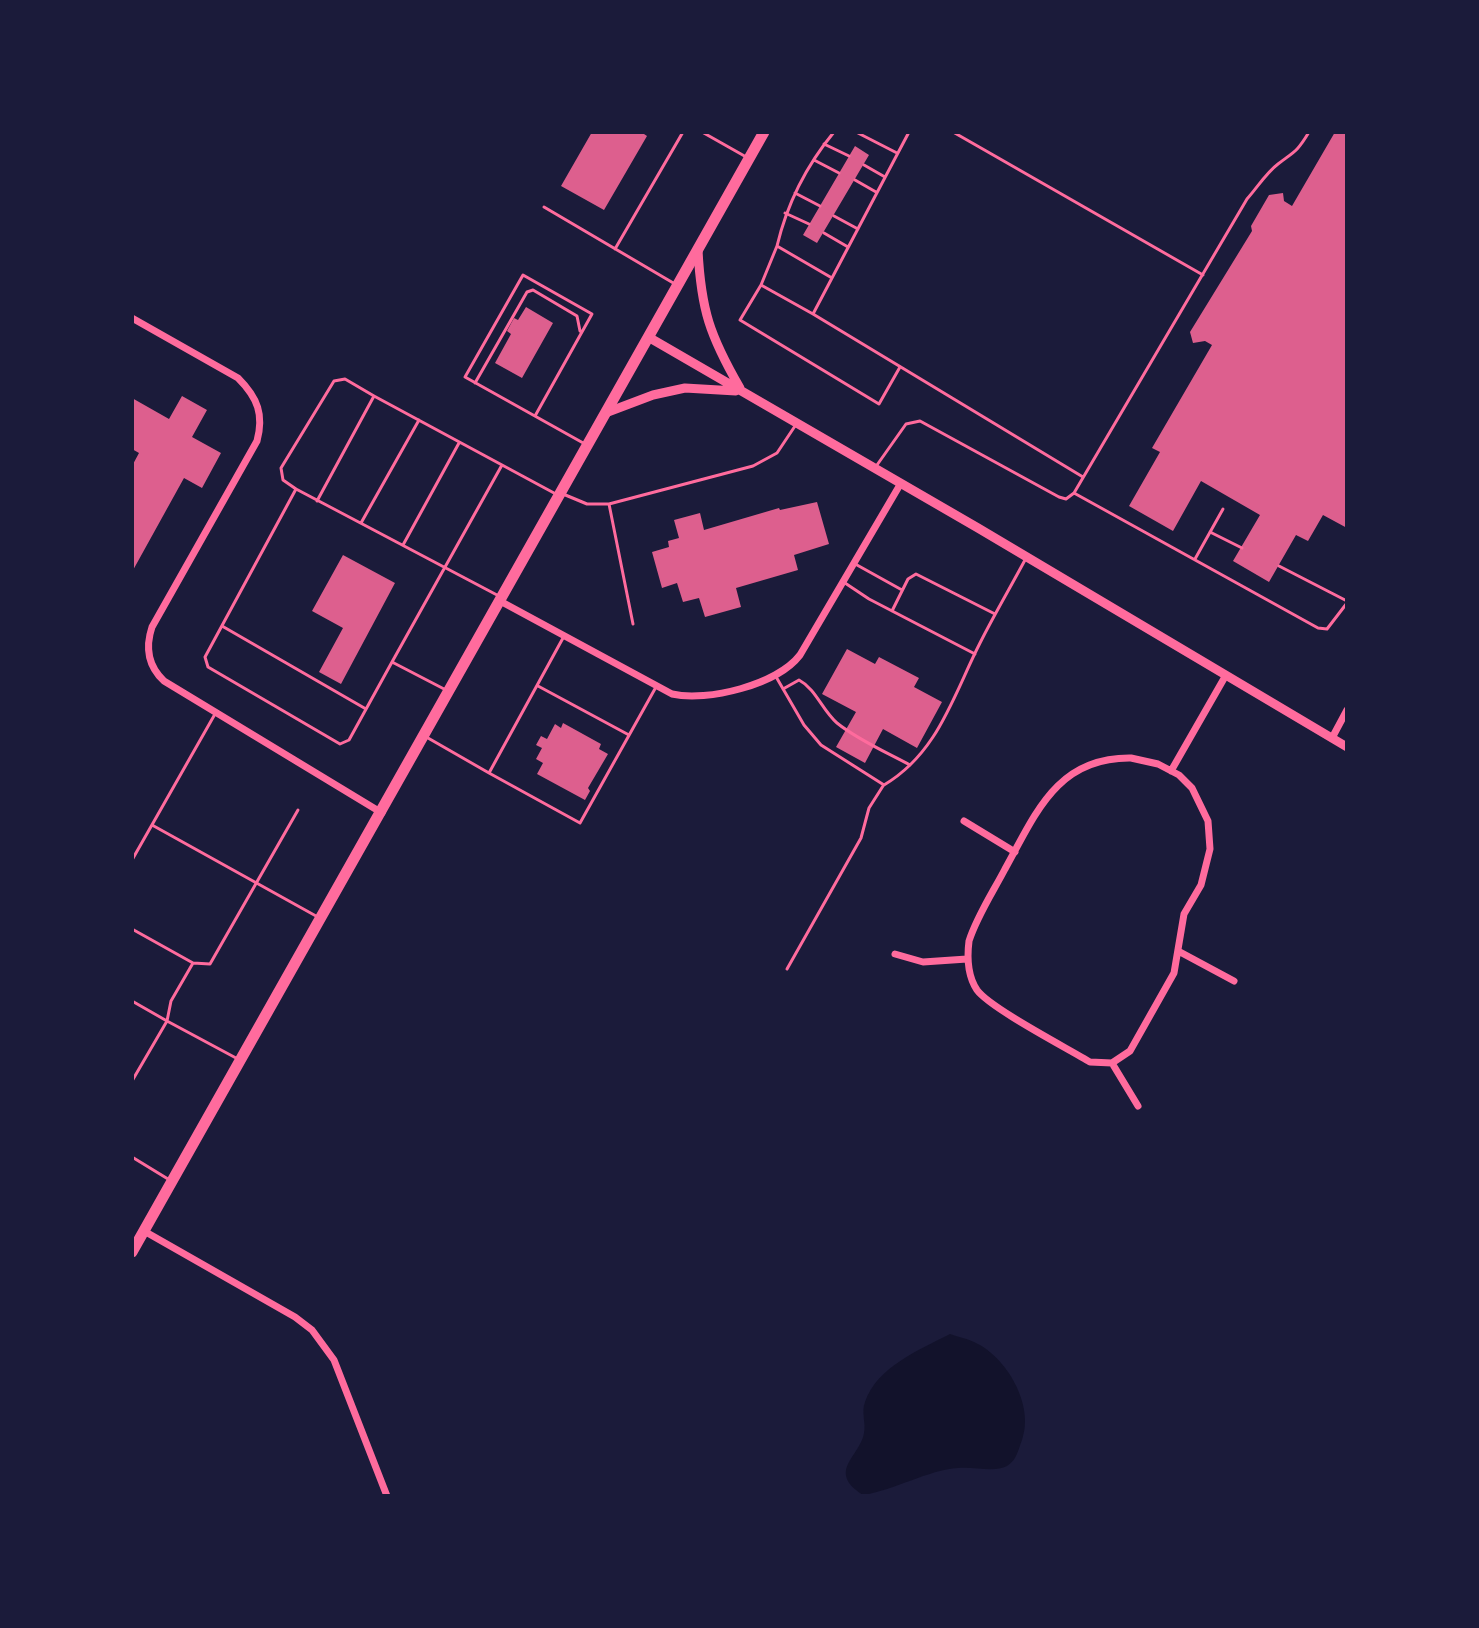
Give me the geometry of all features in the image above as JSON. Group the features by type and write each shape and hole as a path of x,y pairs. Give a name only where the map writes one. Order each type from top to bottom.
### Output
{"main road":[{"path":"132,1252 764,132"}],"street":[{"path":"698,250 705,316 716,347 742,391"},
{"path":"132,318 238,378 252,391 259,408 261,426 257,441 149,637 149,655 155,672 164,681 382,813"},
{"path":"650,338 1347,747"},
{"path":"608,412 653,395 685,388 742,391"},
{"path":"501,599 656,687 683,697 702,696 760,683 783,671 800,655 901,483"},
{"path":"1171,771 1226,675"},
{"path":"1332,738 1347,710"},
{"path":"1124,758 1144,760 1171,771 1192,788 1208,821 1211,836 1208,867 1184,914 1180,952 1174,973 1130,1051 1112,1063 1090,1062 986,999 972,979 967,959 972,931 1049,793 1076,771 1095,762 1124,758"},
{"path":"964,821 1015,852"},
{"path":"1180,952 1234,981"},
{"path":"895,954 923,962 967,959"},
{"path":"1112,1063 1138,1106"},
{"path":"144,1231 295,1317 312,1330 334,1360 387,1496"}],"lane":[{"path":"615,249 683,132"},
{"path":"702,132 749,159"},
{"path":"834,132 795,193 785,213 777,246 761,285 740,320 879,404 901,365"},
{"path":"856,132 897,153"},
{"path":"813,314 909,132"},
{"path":"953,132 1203,275"},
{"path":"875,468 906,424 920,421 1059,497 1066,499 1074,493 1247,199 1277,164 1300,147 1309,132"},
{"path":"824,144 849,156"},
{"path":"814,160 839,173"},
{"path":"864,165 885,177"},
{"path":"855,180 877,193"},
{"path":"795,193 820,206"},
{"path":"544,207 679,286"},
{"path":"785,213 809,224"},
{"path":"834,216 858,229"},
{"path":"824,233 848,247"},
{"path":"777,246 832,278"},
{"path":"535,416 592,314 523,275 465,377 475,383 589,446"},
{"path":"761,285 901,365 1083,477"},
{"path":"475,383 527,292 533,290 577,316 580,335"},
{"path":"501,599 283,480 281,468 334,381 345,379 502,465 587,504 609,504 753,466 777,453 797,423"},
{"path":"317,501 374,396"},
{"path":"361,523 419,420"},
{"path":"403,545 460,442"},
{"path":"296,489 205,657 208,667 340,744 349,740 502,465"},
{"path":"1074,493 1318,628 1327,629 1347,602 1279,566"},
{"path":"609,504 633,624"},
{"path":"1195,559 1223,509"},
{"path":"1210,532 1242,548"},
{"path":"787,969 861,838 869,808 884,785 904,773 927,748 1027,557"},
{"path":"853,563 902,590"},
{"path":"892,611 908,579 916,574 995,614"},
{"path":"843,581 892,611 975,654"},
{"path":"222,626 366,709"},
{"path":"489,773 563,636"},
{"path":"392,662 449,692"},
{"path":"775,675 804,725 821,745 884,785"},
{"path":"783,689 799,680 808,685 819,703 838,723 911,766"},
{"path":"538,686 629,735"},
{"path":"424,737 580,823 656,687"},
{"path":"132,860 216,712"},
{"path":"132,929 193,963 210,964 298,810"},
{"path":"152,825 321,919"},
{"path":"132,1081 167,1021 171,1001 193,963"},
{"path":"132,1001 241,1061"},
{"path":"132,1157 172,1181"}],"shaded area":[{"path":"950,1334 986,1349 997,1358 1015,1383 1021,1397 1025,1426 1015,1458 1002,1468 947,1470 863,1495 847,1479 846,1471 864,1433 864,1406 871,1390 900,1361"}],"building":[{"path":"592,132 641,132 647,136 604,210 561,186"},
{"path":"1335,132 1347,132 1347,528 1323,515 1308,541 1296,535 1269,582 1233,561 1260,515 1201,481 1173,531 1129,506 1160,452 1152,448 1212,345 1205,341 1193,343 1190,332 1252,231 1251,226 1269,195 1283,193 1284,201 1292,206"},
{"path":"855,146 869,155 817,243 803,235"},
{"path":"526,307 553,323 522,378 495,363 511,334 507,331 514,318 518,320"},
{"path":"182,396 207,410 192,437 221,453 202,488 184,478 132,572 132,466 139,453 132,449 132,398 169,419"},
{"path":"817,502 829,544 794,555 798,570 736,588 741,607 705,617 699,598 683,602 677,583 662,588 652,552 669,547 668,541 679,538 674,520 700,513 704,530 779,508"},
{"path":"343,555 395,583 341,684 319,672 343,628 312,611"},
{"path":"847,649 875,664 879,657 919,678 914,687 942,702 917,748 883,729 865,763 836,747 856,712 822,694"},
{"path":"563,723 601,744 599,749 608,754 588,788 590,791 585,800 537,774 543,763 536,759 542,748 536,745 541,736 547,739 555,724 561,728"}]}
